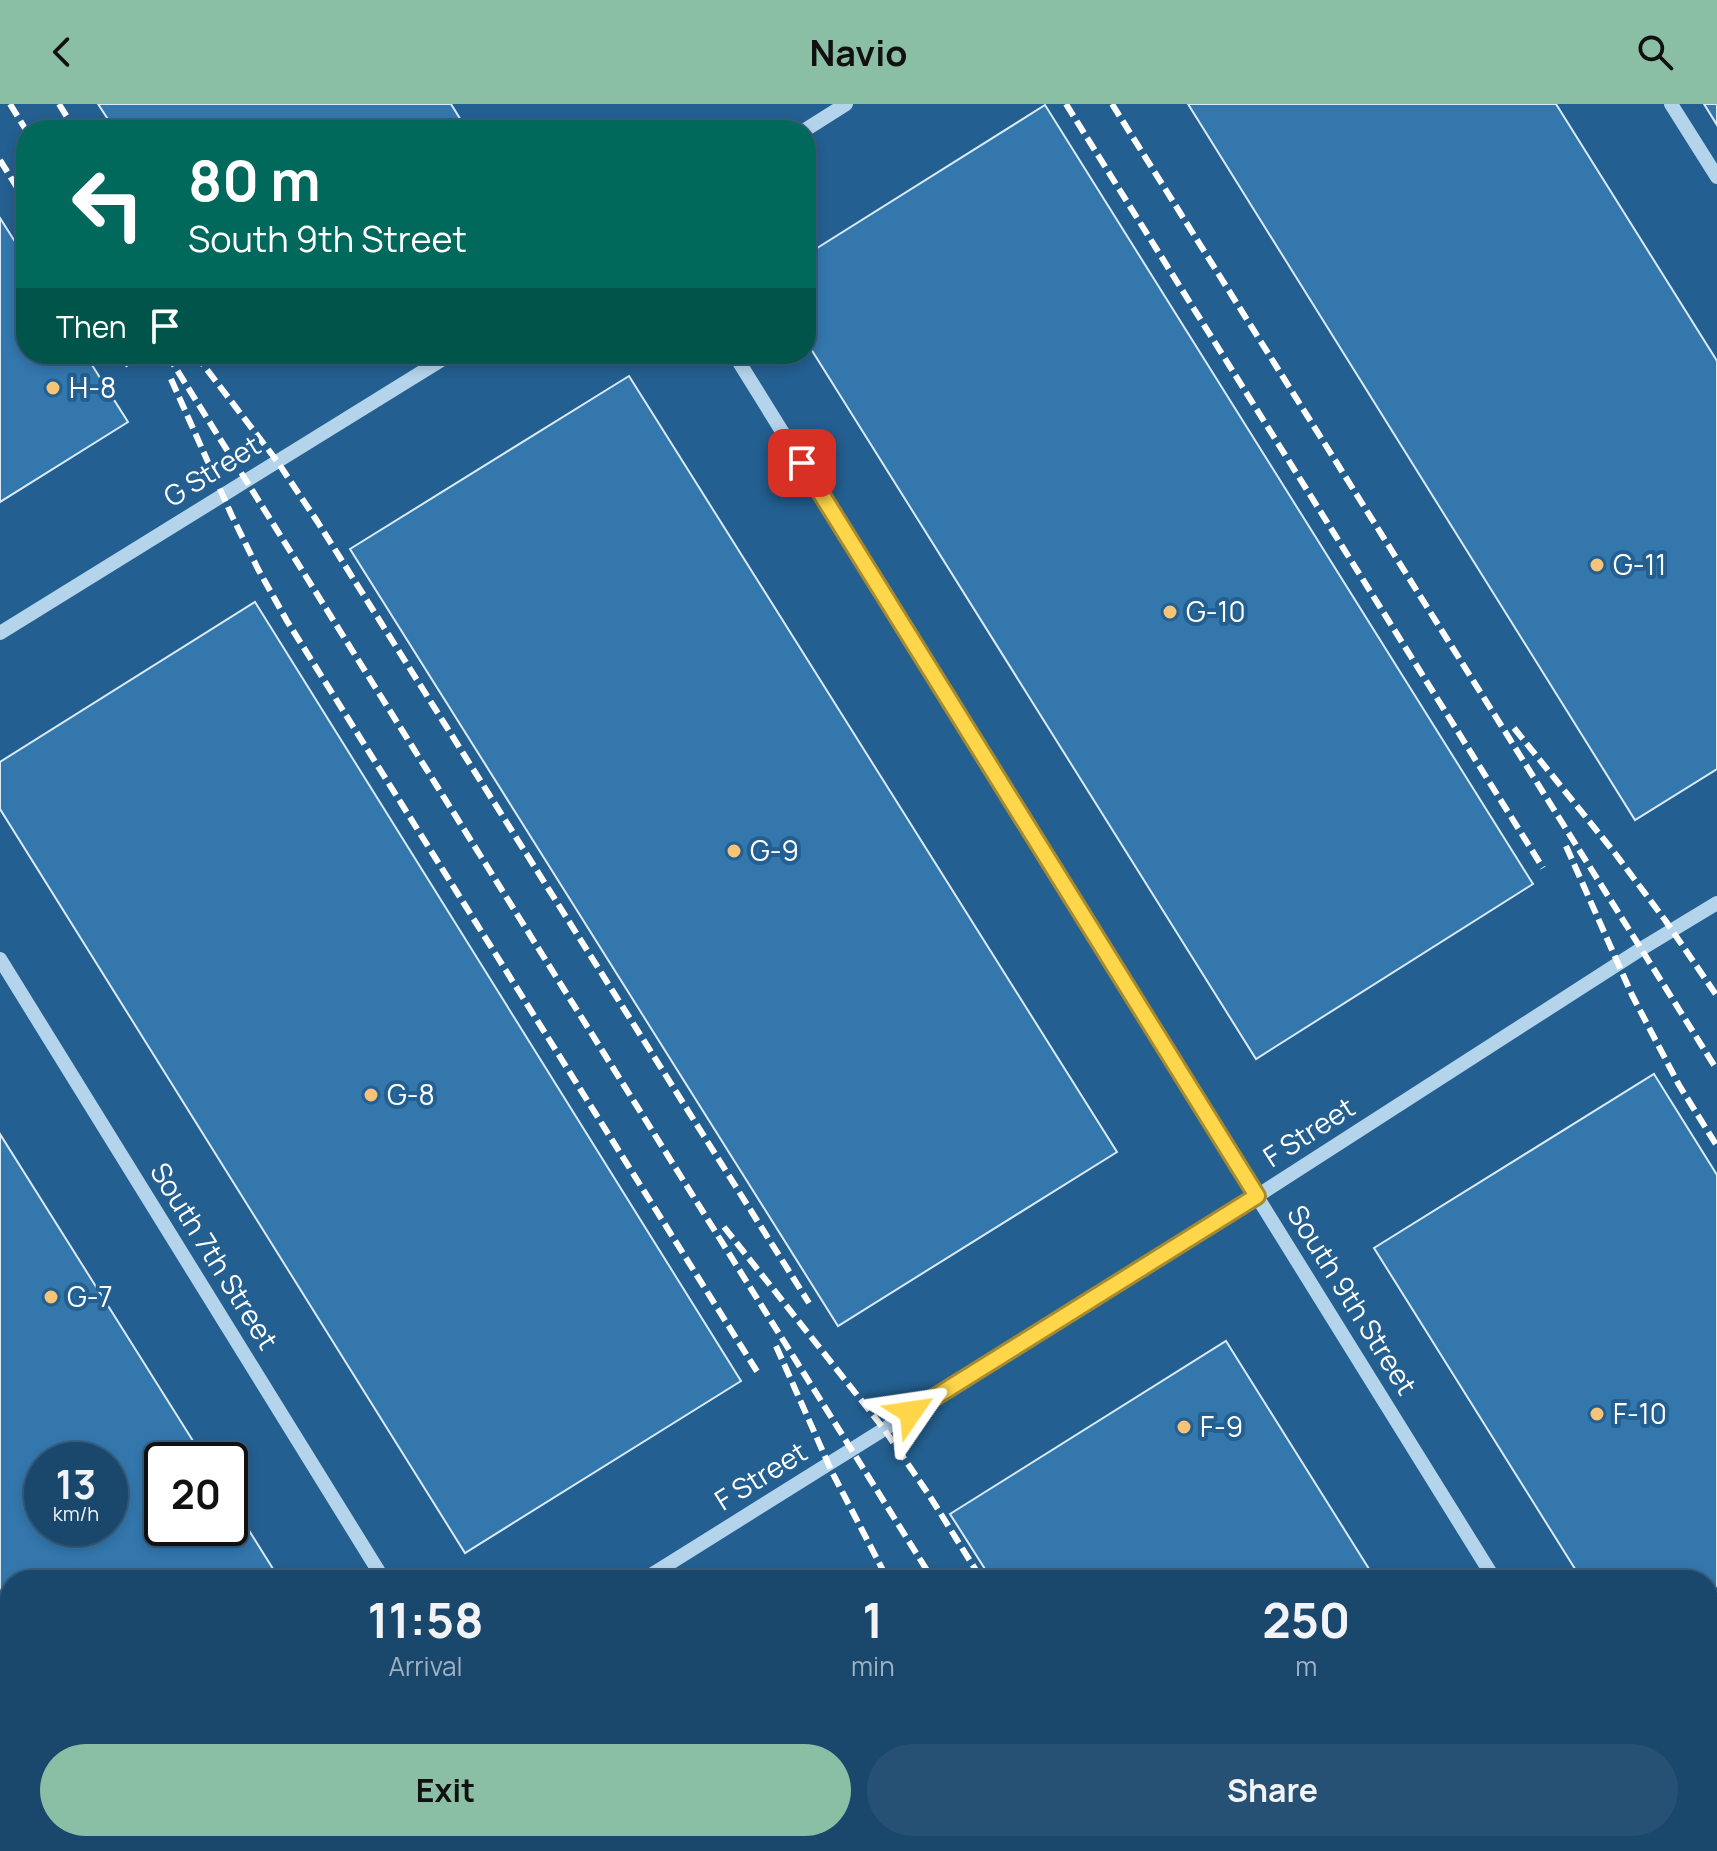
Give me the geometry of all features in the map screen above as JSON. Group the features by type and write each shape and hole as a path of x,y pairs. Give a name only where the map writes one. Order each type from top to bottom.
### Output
{"lane":[{"path":"816,123 846,104"},
{"path":"1671,104 1717,177"},
{"name":"G Street","path":"0,633 435,364"},
{"name":"South 9th Street","path":"740,364 1489,1570"},
{"name":"F Street","path":"659,1570 1257,1196 1717,903"},
{"name":"South 7th Street","path":"0,959 378,1570"}],"building":[{"path":"98,104 451,104 461,120 108,120"},
{"name":"G-11","path":"1188,104 1556,104 1717,361 1717,769 1635,820"},
{"path":"1704,104 1717,104 1717,125"},
{"name":"G-10","path":"1045,105 1533,884 1256,1059 816,357 816,249"},
{"name":"H-8","path":"0,218 16,243 16,364 91,364 128,422 0,502"},
{"name":"G-9","path":"629,376 1117,1152 838,1326 350,549"},
{"name":"G-8","path":"255,602 741,1381 465,1553 0,809 0,762"},
{"name":"F-10","path":"1654,1074 1717,1175 1717,1570 1576,1570 1374,1248"},
{"name":"G-7","path":"0,1134 194,1442 144,1442 144,1546 248,1546 248,1529 274,1570 0,1570"},
{"name":"F-9","path":"1226,1341 1370,1570 986,1570 950,1514"}],"railway":[{"path":"10,104 20,120"},
{"path":"59,104 69,120"},
{"path":"1066,104 1543,868"},
{"path":"1112,104 1717,1070"},
{"path":"0,160 16,186"},
{"path":"127,364 130,368"},
{"path":"173,364 927,1570"},
{"path":"203,364 277,461 317,521 809,1303"},
{"path":"171,379 232,516 287,621 758,1373"},
{"path":"1514,728 1614,852 1717,996"},
{"path":"1566,846 1632,995 1679,1085 1717,1146"},
{"path":"724,1227 884,1429 976,1570"},
{"path":"776,1346 832,1472 883,1570"}],"place":[{"name":"H-8","path":"53,388"},
{"name":"G-11","path":"1597,565"},
{"name":"G-10","path":"1170,612"},
{"name":"G-9","path":"734,851"},
{"name":"G-8","path":"371,1095"},
{"name":"G-7","path":"51,1297"},
{"name":"F-10","path":"1597,1414"},
{"name":"F-9","path":"1184,1427"}],"route":[{"path":"802,463 1257,1196 911,1412"}]}
